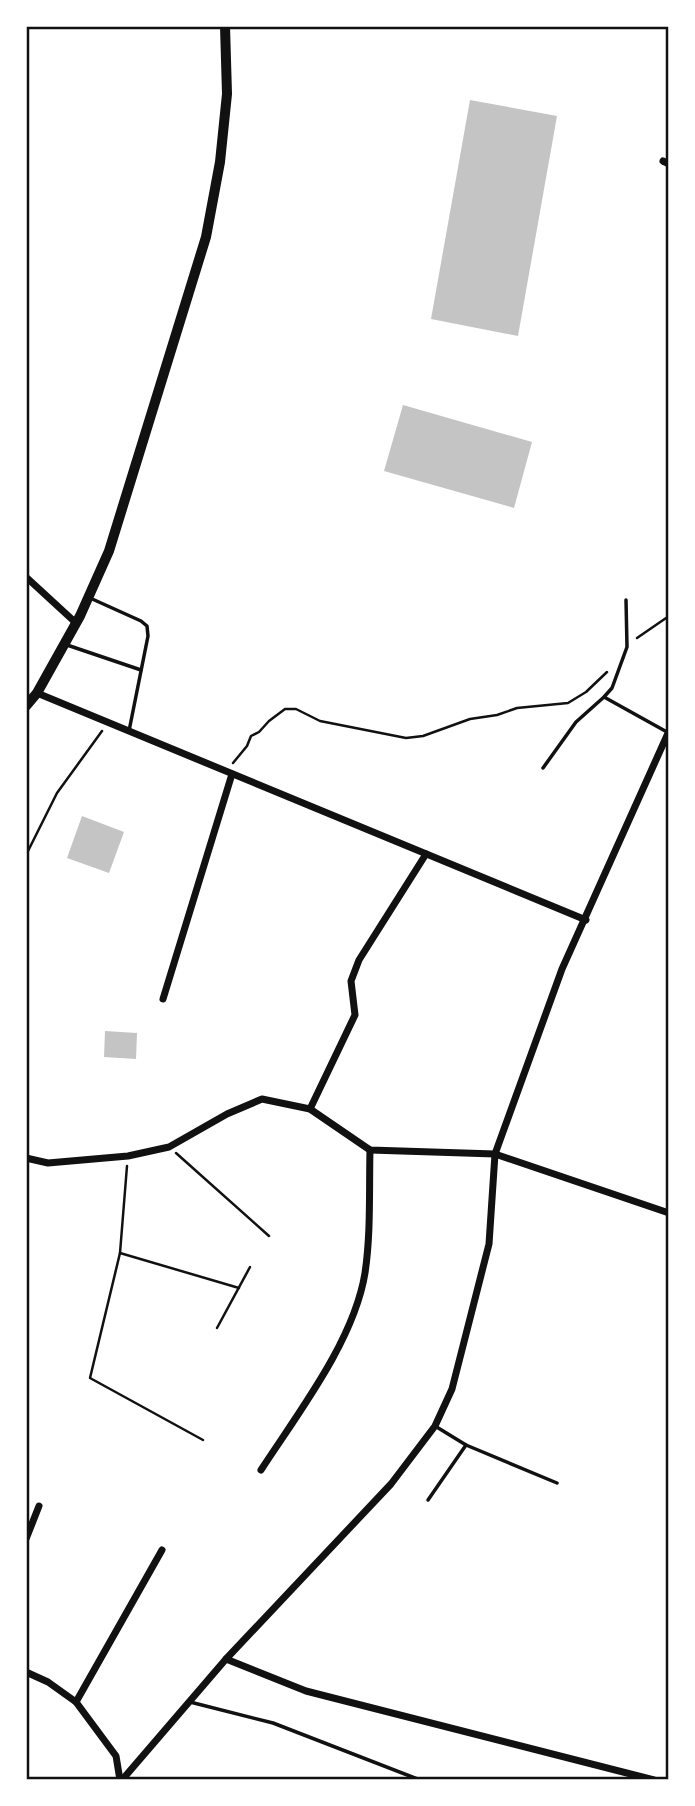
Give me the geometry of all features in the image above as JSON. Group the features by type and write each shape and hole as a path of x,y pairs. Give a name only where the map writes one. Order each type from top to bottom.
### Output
{"main road":[{"path":"26,706 37,693 76,623 109,551 206,237 220,162 225,108 225,26"}],"street":[{"path":"26,577 76,623"},
{"path":"37,693 586,920"},
{"path":"121,1780 226,1659 391,1484 435,1426 452,1389 489,1244 495,1154 562,969 668,732"},
{"path":"163,999 230,773"},
{"path":"310,1109 355,1015 351,981 359,960 426,854"},
{"path":"26,1158 48,1163 128,1156 169,1147 226,1114 262,1099 310,1109 370,1150 495,1154 669,1213"},
{"path":"261,1471 323,1376 350,1321 365,1274 370,1150"},
{"path":"26,1539 39,1506"},
{"path":"76,1702 162,1550"},
{"path":"226,1659 306,1691 654,1780"},
{"path":"26,1672 48,1682 76,1702 116,1756 121,1780"}],"lane":[{"path":"88,597 147,626 148,636 129,731"},
{"path":"543,768 576,722 612,688 627,647 626,600"},
{"path":"64,645 141,670"},
{"path":"604,697 668,732"},
{"path":"435,1426 466,1446 557,1483"},
{"path":"428,1500 466,1446"},
{"path":"188,1702 273,1723 420,1780"}],"path":[{"path":"627,647 669,616"},
{"path":"230,773 251,736 285,709 296,709 320,721 407,738 415,737 470,719 497,715 517,708 568,703 586,692 613,664"},
{"path":"26,855 57,793 108,722"},
{"path":"169,1147 269,1236"},
{"path":"128,1156 120,1252 90,1378 203,1440"},
{"path":"120,1252 239,1288"},
{"path":"217,1328 250,1267"}],"building":[{"path":"470,100 557,116 518,336 431,319"},
{"path":"403,405 532,442 514,508 384,471"},
{"path":"82,816 124,832 109,873 67,858"},
{"path":"105,1031 137,1033 136,1059 104,1057"}]}
